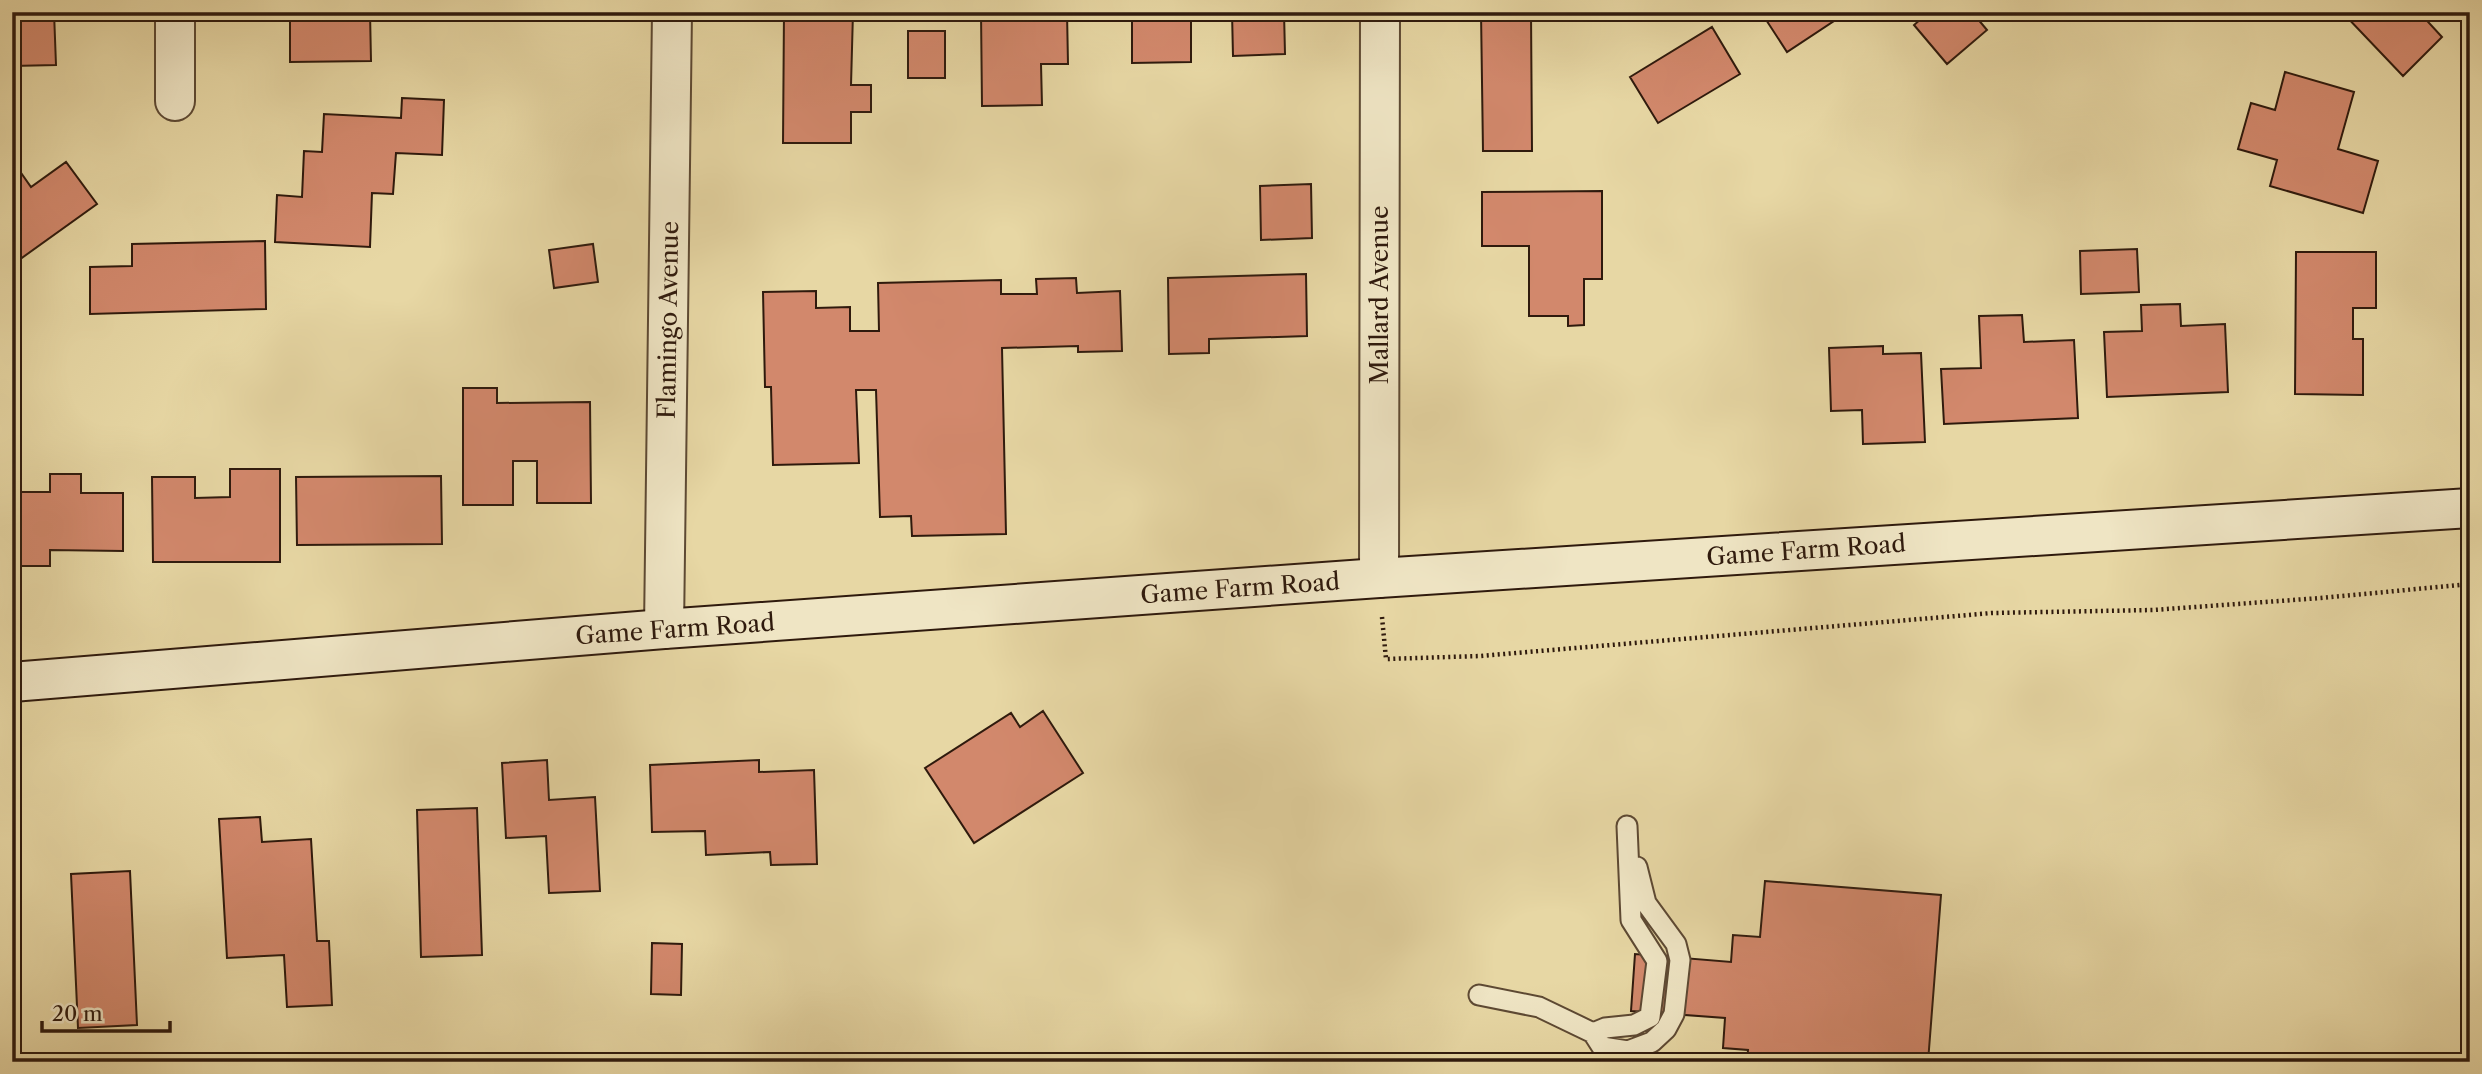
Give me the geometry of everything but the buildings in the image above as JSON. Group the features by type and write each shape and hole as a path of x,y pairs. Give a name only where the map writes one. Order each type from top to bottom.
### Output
{"street":[{"path":"175,12 175,101"},
{"name":"Flamingo Avenue","path":"664,629 672,12"},
{"name":"Mallard Avenue","path":"1379,578 1380,12"},
{"name":"Game Farm Road","path":"12,682 664,629 1379,578 2470,508"}],"lane":[{"path":"1479,995 1539,1007 1592,1033 1605,1028 1634,1025 1650,1017 1657,961 1631,920 1627,826"}],"path":[{"path":"1379,578 1385,659 1494,655 1992,613 2153,610 2470,584"}]}
